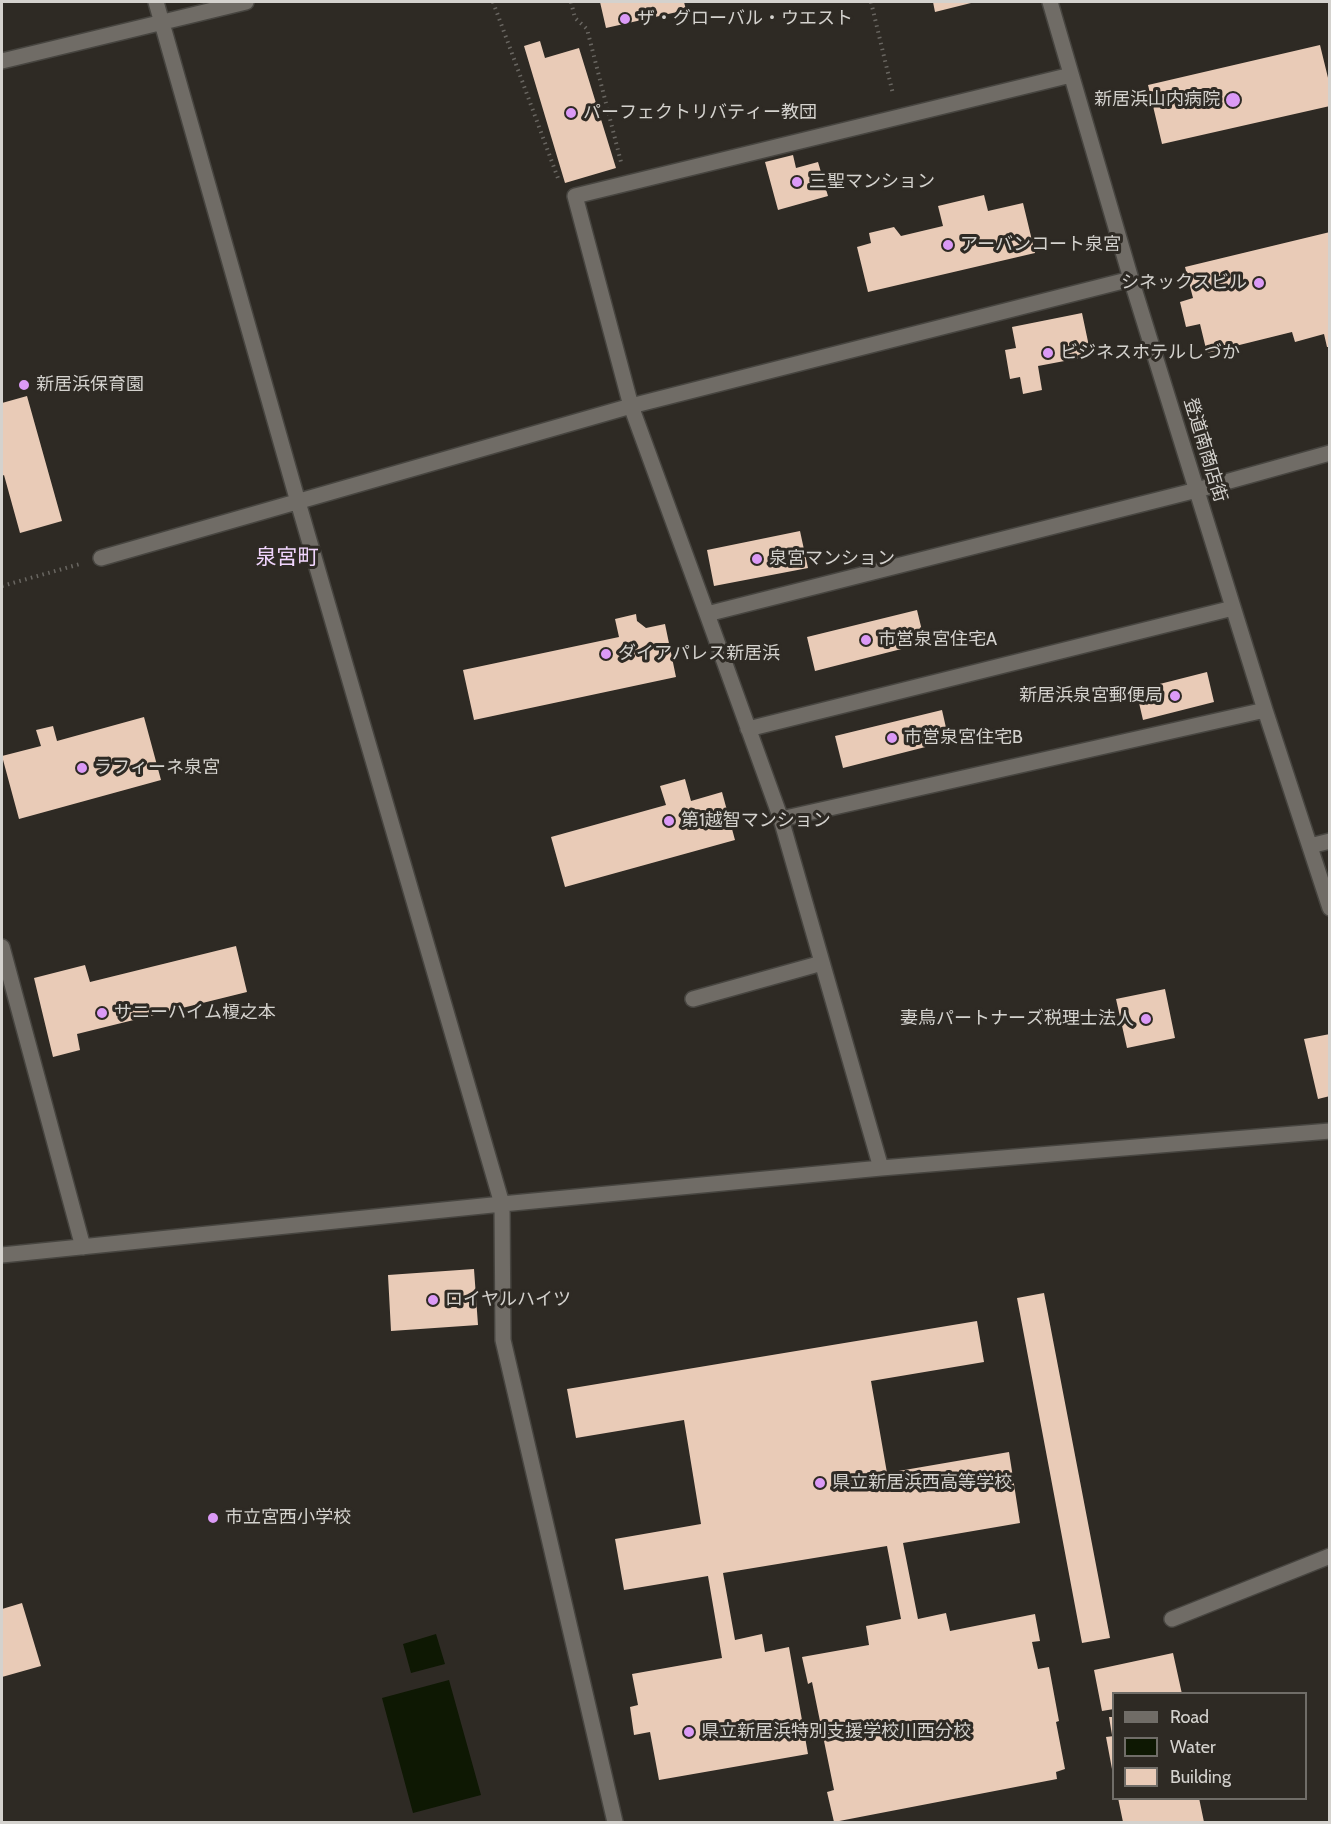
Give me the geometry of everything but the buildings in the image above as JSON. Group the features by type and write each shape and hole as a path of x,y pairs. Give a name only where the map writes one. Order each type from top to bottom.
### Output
{"street":[{"path":"156,2 298,502 502,1204 503,1340 615,1822"},
{"path":"2,61 246,2"},
{"name":"登道南商店街","path":"1050,2 1131,279 1329,908"},
{"path":"881,1168 781,819 631,406 575,196 1071,75"},
{"path":"101,558 631,406 1131,279"},
{"path":"707,614 1197,490 1329,453"},
{"path":"748,729 1233,608"},
{"path":"781,819 1265,710"},
{"path":"1310,846 1329,841"},
{"path":"2,946 83,1247"},
{"path":"693,999 822,963"},
{"path":"2,1255 881,1168 1329,1131"},
{"path":"1172,1619 1329,1556"}],"path":[{"path":"493,2 562,188 575,196"},
{"path":"571,2 575,18 587,29 626,184"},
{"path":"871,2 898,117"},
{"path":"2,586 101,558"}],"water":[{"path":"436,1634 445,1664 411,1673 403,1644"},
{"path":"449,1680 481,1795 413,1813 382,1698"}],"place":[{"name":"ザ・グローバル・ウエスト","path":"625,19"},
{"name":"新居浜山内病院","path":"1233,100"},
{"name":"パーフェクトリバティー教団","path":"571,113"},
{"name":"三聖マンション","path":"797,182"},
{"name":"アーバンコート泉宮","path":"948,245"},
{"name":"シネックスビル","path":"1259,283"},
{"name":"ビジネスホテルしづか","path":"1048,353"},
{"name":"新居浜保育園","path":"24,385"},
{"name":"泉宮マンション","path":"757,559"},
{"name":"市営泉宮住宅A","path":"866,640"},
{"name":"ダイアパレス新居浜","path":"606,654"},
{"name":"新居浜泉宮郵便局","path":"1175,696"},
{"name":"市営泉宮住宅B","path":"892,738"},
{"name":"ラフィーネ泉宮","path":"82,768"},
{"name":"第1越智マンション","path":"669,821"},
{"name":"サニーハイム榎之本","path":"102,1013"},
{"name":"妻鳥パートナーズ税理士法人","path":"1146,1019"},
{"name":"ロイヤルハイツ","path":"433,1300"},
{"name":"県立新居浜西高等学校","path":"820,1483"},
{"name":"市立宮西小学校","path":"213,1518"},
{"name":"県立新居浜特別支援学校川西分校","path":"689,1732"}],"district":[{"name":"泉宮町","path":"287,558"}]}
